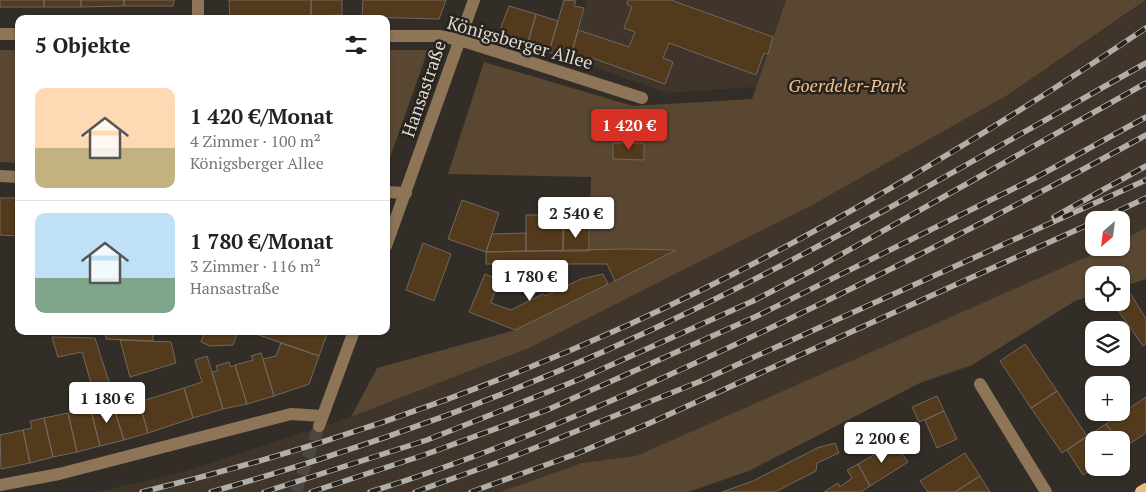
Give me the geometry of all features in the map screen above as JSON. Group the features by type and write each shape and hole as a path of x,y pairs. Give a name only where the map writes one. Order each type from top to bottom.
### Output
{"main road":[{"path":"1141,492 1146,489"}],"street":[{"path":"198,0 198,15"},
{"name":"Hansastraße","path":"390,235 474,0"},
{"path":"0,34 15,34"},
{"name":"Königsberger Allee","path":"390,36 439,36 460,40 642,98"},
{"path":"0,176 15,177"},
{"path":"390,192 406,193"},
{"path":"0,485 59,474 291,414 320,421 352,335"},
{"path":"980,384 1046,492"}],"shaded area":[{"path":"587,0 786,0 756,87 667,93 570,59"},
{"path":"1146,1 1146,228 1130,236 1130,211 1085,211 1085,256 1090,256 636,456 582,463 500,492 98,492 182,472 351,417 529,348 814,204 1006,96"}],"green space":[{"name":"Goerdeler-Park","path":"786,0 1146,0 1006,96 814,204 529,348 351,417 377,368 515,330 675,250 625,249 589,251 591,177 448,174 484,62 633,106 752,99"},
{"path":"0,50 15,50 15,163 0,162"},
{"path":"390,50 428,50 390,158"},
{"path":"1146,228 1146,279 1130,284 1130,266 1085,266 1085,298 1075,301 972,365 920,383 749,471 688,492 500,492 582,463 636,456 1089,256 1130,256 1130,236"}],"building":[{"path":"0,0 44,0 44,7 0,7"},
{"path":"44,0 81,0 81,7 44,7"},
{"path":"81,0 124,0 124,6 81,7"},
{"path":"124,0 174,0 173,6 124,6"},
{"path":"229,0 311,0 311,15 230,15"},
{"path":"311,0 342,0 342,15 311,15"},
{"path":"363,0 446,0 439,19 362,15"},
{"path":"564,0 576,1 574,6 584,8 570,59 549,52"},
{"path":"628,0 671,0 773,37 768,54 764,53 756,75 669,43 663,58 673,62 665,84 592,58 589,63 571,56 578,30 629,47 635,32 624,28 632,7 627,4"},
{"path":"509,6 536,14 527,46 497,38"},
{"path":"536,14 558,21 549,52 527,46"},
{"path":"613,143 644,143 644,160 613,159"},
{"path":"0,198 15,198 15,236 0,235"},
{"path":"462,200 499,213 486,252 448,239"},
{"path":"526,215 564,215 563,251 526,251"},
{"path":"563,226 589,227 589,251 563,251"},
{"path":"526,233 526,251 486,252 492,234"},
{"path":"423,243 451,254 434,301 406,290"},
{"path":"625,249 676,250 615,281 607,264 486,264 486,252"},
{"path":"485,274 499,280 491,303 511,310 543,294 545,296 581,279 603,274 608,284 515,330 469,312"},
{"path":"1130,293 1146,319 1146,344 1143,346 1130,327 1130,321 1126,321 1119,311 1130,311"},
{"path":"106,335 153,335 153,341 106,339"},
{"path":"204,335 237,335 233,345 210,346 201,342"},
{"path":"259,335 327,335 319,356"},
{"path":"52,337 95,338 110,385 93,390 82,352 58,357"},
{"path":"120,340 171,342 176,363 130,377"},
{"path":"281,343 319,356 309,384 274,396 263,359 276,356"},
{"path":"1025,344 1057,391 1031,408 1000,361"},
{"path":"261,353 274,396 247,404 235,365 253,360 251,356"},
{"path":"207,356 223,409 193,418 184,388 202,382 195,360"},
{"path":"229,362 231,367 235,365 247,404 223,409 212,372 218,371 216,366"},
{"path":"184,388 193,418 148,433 139,402"},
{"path":"1057,391 1085,433 1085,437 1062,453 1031,408"},
{"path":"937,396 944,411 919,422 912,407"},
{"path":"1146,397 1146,433 1130,443 1130,431 1111,431 1106,424 1110,421 1130,421 1130,408"},
{"path":"126,398 128,405 139,402 148,433 124,440 112,402"},
{"path":"112,402 124,440 100,446 90,407"},
{"path":"90,407 100,446 77,452 68,413"},
{"path":"944,411 957,439 937,448 925,420"},
{"path":"68,413 77,452 53,457 44,418"},
{"path":"44,418 53,457 30,463 23,430 32,428 30,421"},
{"path":"1106,424 1111,431 1096,431"},
{"path":"23,430 30,463 1,469 0,435"},
{"path":"1085,438 1085,474 1083,475 1067,450"},
{"path":"835,443 839,453 817,463 816,471 775,492 722,492 753,481 817,448"},
{"path":"894,443 908,462 870,486 858,464"},
{"path":"965,453 980,476 955,492 928,492 920,481"},
{"path":"858,464 870,486 861,492 824,492 838,483 840,487 852,478 847,470"},
{"path":"980,476 990,492 955,492"}],"tunnel":[{"path":"296,492 319,426"}],"railway":[{"path":"142,492 266,459 389,420 510,375 628,325 762,259 893,187 1021,110 1146,28"},
{"path":"211,492 335,454 457,411 518,388 637,337 809,251 1146,63"},
{"path":"264,492 427,440 580,379 753,301 817,268 1146,83"},
{"path":"311,492 424,455 547,410 757,316 1035,178 1146,117"},
{"path":"370,492 423,475 527,436 681,369 783,322 920,254 1146,135"},
{"path":"1054,217 1146,166"},
{"path":"415,492 507,459 701,381 1146,180"},
{"path":"1118,211 1146,198"},
{"path":"471,492 576,454 650,423 1085,226"}]}
